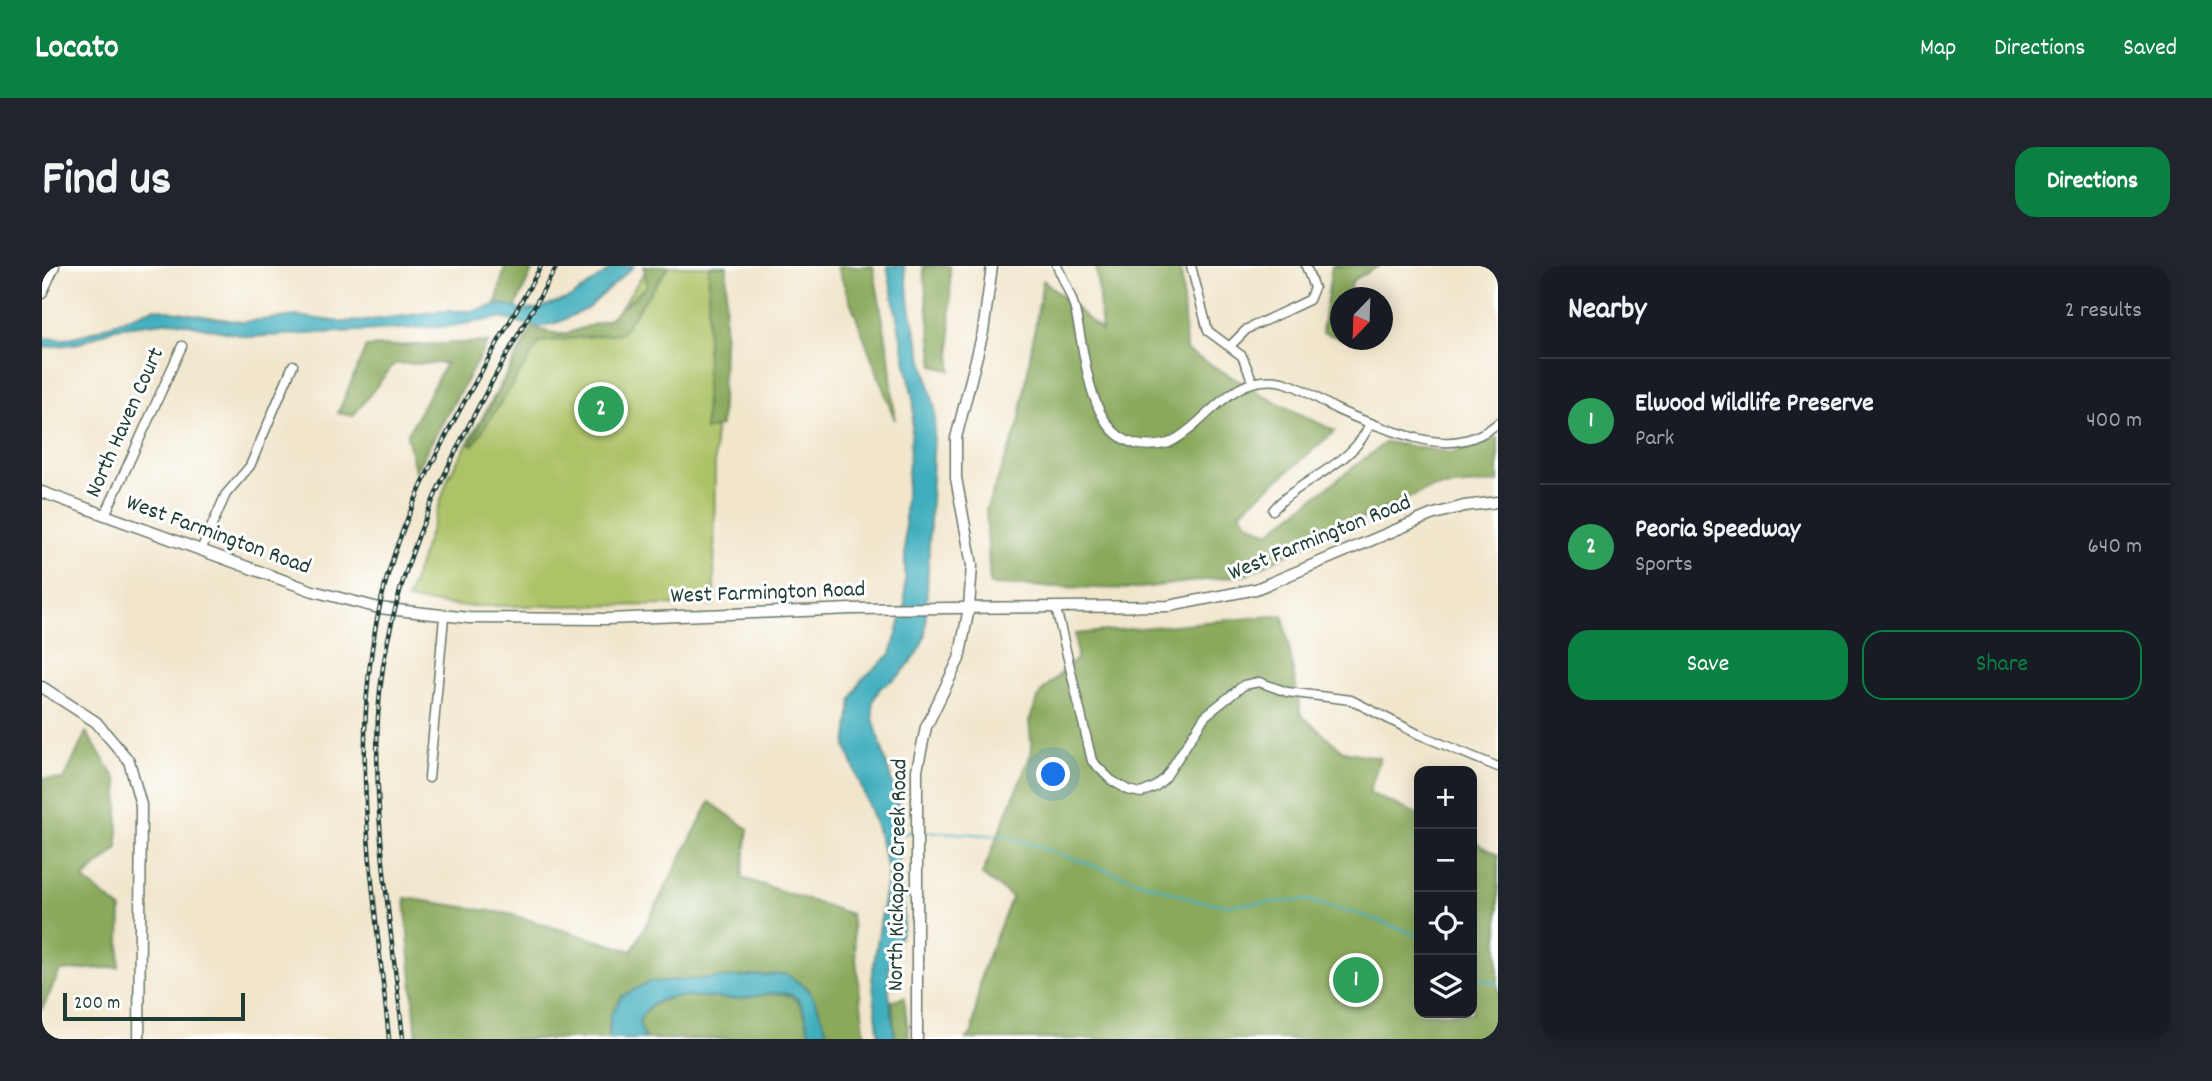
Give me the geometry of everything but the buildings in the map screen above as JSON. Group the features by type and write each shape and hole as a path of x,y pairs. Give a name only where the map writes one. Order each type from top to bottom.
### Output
{"main road":[{"name":"North Kickapoo Creek Road","path":"917,1039 917,771 922,741 959,659 969,608 972,565 956,478 956,438 983,332 992,266"},
{"name":"West Farmington Road","path":"42,492 328,596 379,608 444,617 607,619 852,610 1163,607 1231,596 1272,583 1434,514 1464,506 1498,502"},
{"path":"42,687 96,722 129,761 141,805 139,1039"}],"street":[{"path":"42,294 55,266"},
{"path":"1057,266 1074,305 1082,358 1100,411 1111,429 1126,440 1145,446 1170,443 1234,393 1253,382 1281,381 1370,423 1421,440 1443,443 1474,438 1498,423"},
{"path":"1191,266 1208,331 1245,360 1253,382"},
{"path":"1230,346 1247,329 1309,300 1314,288 1306,266"},
{"name":"North Haven Court","path":"105,515 181,346"},
{"path":"201,550 222,501 250,466 293,365"},
{"path":"1273,510 1285,496 1301,489 1358,445 1370,423"},
{"path":"1056,608 1092,761 1111,780 1128,790 1141,793 1155,788 1165,778 1205,716 1244,685 1259,682 1287,692 1351,700 1418,734 1498,767"},
{"path":"429,778 444,617"}],"green space":[{"path":"505,266 534,266 515,308 496,305"},
{"path":"644,266 669,266 621,333 540,342 473,445 470,444 532,328 562,335 607,320 647,286"},
{"path":"649,266 716,266 714,605 459,606 407,600 449,476 525,342 610,324"},
{"path":"709,266 727,266 721,426 705,430"},
{"path":"837,266 873,266 889,355 895,420"},
{"path":"923,266 950,266 951,371 934,366"},
{"path":"1096,266 1181,266 1186,350 1275,402 1335,431 1240,512 1247,522 1268,533 1386,442 1453,453 1498,438 1498,482 1432,488 1325,535 1246,575 1132,589 990,585 986,510 1019,423 1043,280 1102,331"},
{"path":"1332,266 1379,266 1352,281 1351,287 1330,287 1330,335 1322,332"},
{"path":"488,342 415,471 407,435 446,363 394,364 353,416 338,413 366,347"},
{"path":"1283,615 1301,715 1343,751 1380,758 1369,793 1414,813 1414,1018 1477,1018 1477,844 1498,855 1498,1039 966,1039 972,1033 982,971 1012,897 982,875 1032,751 1029,721 1041,692 1077,658 1075,634"},
{"path":"86,732 118,782 118,848 83,879 121,909 119,967 60,971 42,1009 42,778 64,780"},
{"path":"710,802 748,829 742,878 851,914 865,1039 830,1039 807,987 785,974 649,982 622,997 610,1016 609,1039 417,1039 405,898 509,914 632,951"},
{"path":"776,993 792,998 802,1007 810,1039 645,1039 639,1023 648,1009 679,996"},
{"path":"904,997 909,1039 895,1039 892,1001"}],"water":[{"path":"615,266 634,266 588,308 559,322 539,327 500,318 452,326 249,337 173,321 115,328 80,343 42,348 42,338 65,339 89,333 154,308 241,322 297,316 341,322 363,321 444,311 474,311 501,304 523,310 536,309 572,297"},
{"path":"887,266 904,266 911,312 935,409 925,636 917,654 900,675 880,688 873,701 873,718 899,807 896,834 904,914 903,927 889,967 889,993 895,1039 879,1039 872,977 888,871 877,829 846,746 852,699 861,680 891,654 905,605 905,507 914,404"},
{"path":"786,974 806,989 816,1002 830,1039 810,1039 800,1002 792,995 779,993 737,999 696,996 668,998 655,1003 639,1023 645,1039 609,1039 610,1016 622,996 649,982"}],"waterway":[{"path":"920,831 1006,836 1198,901 1226,905 1306,900 1372,918 1414,934"},
{"path":"896,834 914,832"},
{"path":"1477,978 1498,984"}],"railway":[{"path":"389,1039 366,796 365,735 369,674 378,615 394,555 424,480 461,407 541,266"},
{"path":"403,1039 384,878 378,797 378,716 385,655 399,595 441,482 468,427 557,266"}],"place":[{"name":"Peoria Speedway","path":"601,409"},
{"name":"Elwood Wildlife Preserve","path":"1356,980"}]}
